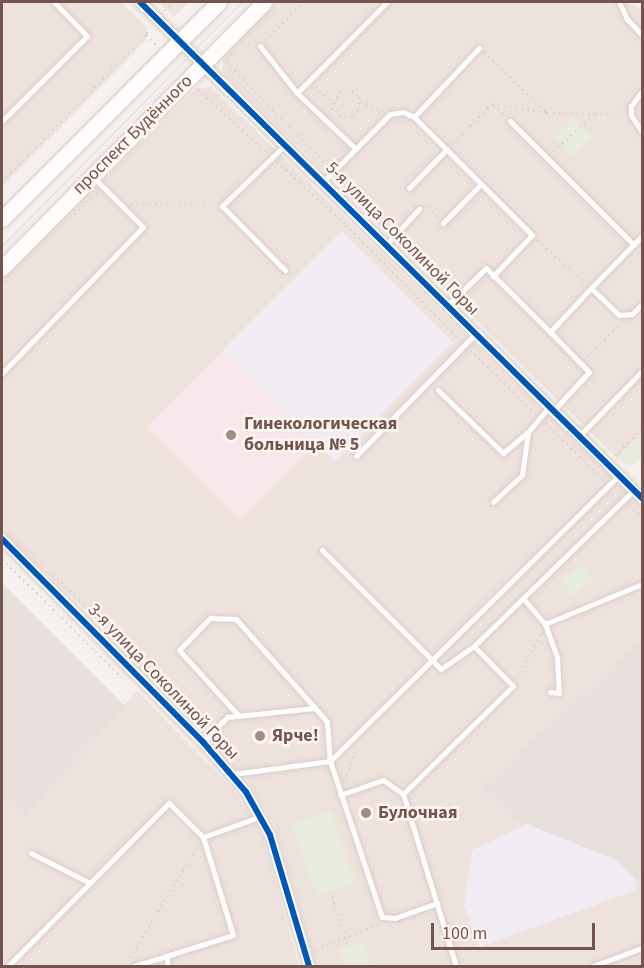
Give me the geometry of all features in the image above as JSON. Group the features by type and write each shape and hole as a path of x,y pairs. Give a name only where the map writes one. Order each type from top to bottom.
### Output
{"main road":[{"name":"проспект Будённого","path":"2,217 219,2"},
{"name":"проспект Будённого","path":"2,268 264,2"}],"street":[{"name":"5-я улица Соколиной Горы","path":"140,2 642,498"},
{"path":"634,490 642,480"},
{"name":"3-я улица Соколиной Горы","path":"2,539 233,774 261,817 282,869 309,966"}],"lane":[{"path":"2,121 87,36 54,2"},
{"path":"297,93 387,2"},
{"path":"619,2 627,19 642,35"},
{"path":"260,46 297,93 356,149"},
{"path":"414,117 479,48"},
{"path":"642,91 631,106 631,115 642,132"},
{"path":"323,182 390,114 403,112 414,117 532,235 493,276"},
{"path":"510,122 634,245"},
{"path":"285,144 222,206 285,270"},
{"path":"409,188 447,149"},
{"path":"2,373 143,227 92,176"},
{"path":"443,223 481,184"},
{"path":"386,245 419,209"},
{"path":"550,332 642,236"},
{"path":"438,390 503,453 528,432 589,372 486,268 448,306"},
{"path":"591,288 619,315 633,314 642,304"},
{"path":"356,456 476,333"},
{"path":"579,436 642,371"},
{"path":"493,502 522,475 528,432"},
{"path":"233,774 330,761 430,658 619,475"},
{"path":"322,550 441,669 449,667 474,646 634,490"},
{"path":"545,624 642,584"},
{"path":"523,598 545,624 557,657 559,693 550,692"},
{"path":"239,716 179,650 210,618 236,619 327,722 330,761 382,917 395,918 437,903"},
{"path":"403,794 513,686 474,646"},
{"path":"203,742 227,717 315,708"},
{"path":"340,795 383,780 403,794 456,966"},
{"path":"8,966 169,803 203,837 233,935 134,966"},
{"path":"203,837 261,817"},
{"path":"31,853 90,883"},
{"path":"593,966 642,948"},
{"path":"166,956 168,966"}],"path":[{"path":"240,44 260,46 303,2"},
{"path":"2,182 146,36 151,25"},
{"path":"146,36 158,47"},
{"path":"479,48 547,113"},
{"path":"226,62 381,223"},
{"path":"309,81 333,104 337,113 346,117 358,111 360,102 356,93 347,90 336,95 333,104"},
{"path":"198,90 346,225 464,345 609,485"},
{"path":"360,102 390,114"},
{"path":"492,104 547,113 631,115"},
{"path":"492,104 510,122"},
{"path":"447,149 492,104"},
{"path":"547,158 596,114"},
{"path":"119,203 222,206"},
{"path":"532,235 591,288"},
{"path":"589,372 582,362 633,314"},
{"path":"615,456 642,428"},
{"path":"623,499 642,517"},
{"path":"2,559 122,678"},
{"path":"513,686 545,624"},
{"path":"340,795 364,727"},
{"path":"125,966 203,837"},
{"path":"330,891 348,945"},
{"path":"305,954 346,940 395,918"}],"shaded area":[{"path":"2,2 121,2 147,27 147,39 2,187"},
{"path":"158,2 189,2 174,17"},
{"path":"277,2 628,2 642,9 642,433 618,459 222,72 223,56"},
{"path":"211,87 642,507 642,966 316,966 275,826 247,779 121,652 101,625 2,531 2,279 197,88"},
{"path":"342,231 454,343 335,462 223,350"},
{"name":"Гинекологическая больница № 5","path":"223,350 316,443 239,520 146,427"},
{"path":"2,583 125,706 24,817 2,800"},
{"path":"642,639 642,876 635,879 616,860 513,819 480,788"},
{"path":"137,691 231,787 248,811 263,838 299,966 2,966 2,800 24,816"},
{"path":"527,824 616,860 635,879 637,890 479,947 464,904 472,850"}],"green space":[{"path":"573,118 592,137 572,157 553,138"},
{"path":"642,433 642,461 629,466 618,459"},
{"path":"582,565 593,580 572,596 561,580"},
{"path":"331,811 355,882 317,895 292,824"},
{"path":"362,941 371,966 345,966 339,949"}],"tram line":[{"path":"2,247 243,2"}],"cycle path":[{"path":"140,2 642,498"},
{"path":"2,539 203,742 246,792 270,835 309,966"}],"place":[{"name":"Гинекологическая больница № 5","path":"231,435"},
{"name":"Ярче!","path":"260,736"},
{"name":"Булочная","path":"366,813"}]}
